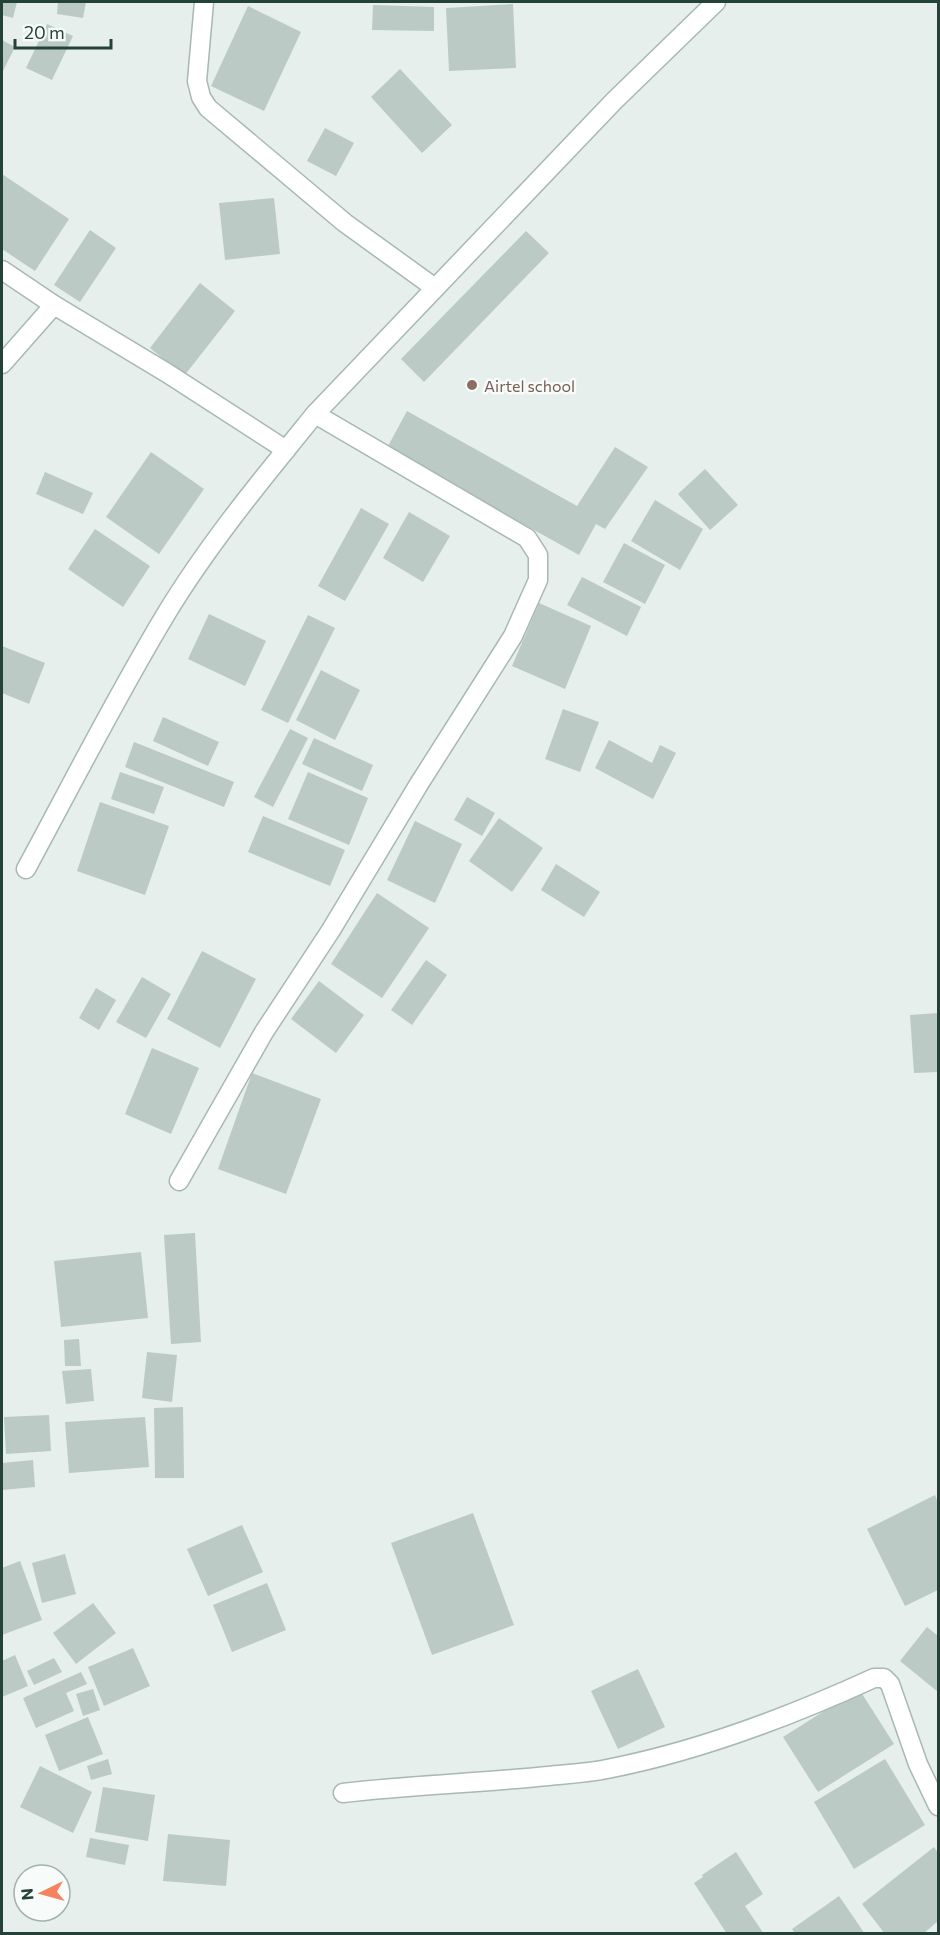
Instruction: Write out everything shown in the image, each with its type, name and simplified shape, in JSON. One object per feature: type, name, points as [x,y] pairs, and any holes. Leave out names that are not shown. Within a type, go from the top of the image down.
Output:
[{"type":"street","points":[[204,2],[196,81],[201,97],[208,108],[345,223],[435,288]]},
{"type":"street","points":[[26,869],[166,613],[211,546],[286,450],[315,414],[614,101],[716,2]]},
{"type":"street","points":[[2,270],[286,450]]},
{"type":"street","points":[[2,364],[54,305]]},
{"type":"street","points":[[179,1181],[264,1032],[331,930],[419,784],[513,636],[538,580],[538,555],[527,538],[315,414]]},
{"type":"street","points":[[343,1793],[403,1786],[481,1783],[606,1770],[705,1745],[819,1704],[874,1678],[884,1678],[890,1684],[918,1764],[939,1806]]},
{"type":"building","points":[[2,2],[17,2],[13,18],[2,15]]},
{"type":"building","points":[[58,2],[86,2],[83,18],[57,14]]},
{"type":"building","points":[[513,4],[516,68],[449,71],[446,8]]},
{"type":"building","points":[[373,5],[434,7],[434,31],[372,30]]},
{"type":"building","points":[[248,6],[301,32],[264,111],[211,86]]},
{"type":"building","points":[[47,24],[73,36],[52,80],[26,68]]},
{"type":"building","points":[[2,40],[15,47],[2,73]]},
{"type":"building","points":[[400,69],[452,125],[422,153],[371,97]]},
{"type":"building","points":[[325,128],[354,143],[336,176],[307,161]]},
{"type":"building","points":[[2,174],[69,219],[35,271],[2,249]]},
{"type":"building","points":[[274,198],[280,254],[225,260],[219,203]]},
{"type":"building","points":[[90,230],[116,248],[80,302],[54,285]]},
{"type":"building","points":[[526,231],[549,253],[424,382],[401,359]]},
{"type":"building","points":[[200,283],[235,311],[184,376],[150,348]]},
{"type":"building","points":[[407,411],[577,506],[615,447],[648,467],[605,529],[596,524],[579,555],[387,448]]},
{"type":"building","points":[[151,452],[204,489],[159,554],[106,517]]},
{"type":"building","points":[[705,469],[738,505],[710,530],[678,494]]},
{"type":"building","points":[[45,472],[93,493],[83,514],[36,494]]},
{"type":"building","points":[[655,500],[703,529],[680,570],[631,541]]},
{"type":"building","points":[[361,508],[389,524],[345,601],[318,586]]},
{"type":"building","points":[[409,512],[450,536],[423,582],[383,558]]},
{"type":"building","points":[[95,529],[150,566],[123,607],[68,569]]},
{"type":"building","points":[[624,543],[665,565],[645,604],[603,582]]},
{"type":"building","points":[[582,577],[641,607],[627,636],[567,605]]},
{"type":"building","points":[[539,603],[591,626],[565,689],[512,666]]},
{"type":"building","points":[[209,614],[266,641],[245,686],[188,659]]},
{"type":"building","points":[[308,615],[335,628],[288,723],[261,710]]},
{"type":"building","points":[[2,646],[45,663],[29,704],[2,693]]},
{"type":"building","points":[[321,670],[360,690],[335,740],[296,720]]},
{"type":"building","points":[[563,709],[599,722],[580,772],[545,759]]},
{"type":"building","points":[[163,717],[219,742],[208,766],[153,741]]},
{"type":"building","points":[[290,729],[308,738],[273,807],[254,797]]},
{"type":"building","points":[[314,738],[373,765],[362,791],[302,764]]},
{"type":"building","points":[[609,740],[652,763],[660,745],[676,753],[653,799],[595,768]]},
{"type":"building","points":[[134,742],[234,782],[224,807],[125,767]]},
{"type":"building","points":[[120,772],[164,787],[154,814],[111,799]]},
{"type":"building","points":[[308,772],[368,798],[349,845],[288,819]]},
{"type":"building","points":[[467,797],[495,813],[482,836],[454,820]]},
{"type":"building","points":[[100,802],[169,826],[145,895],[77,871]]},
{"type":"building","points":[[263,816],[345,850],[330,886],[248,852]]},
{"type":"building","points":[[499,818],[543,848],[512,892],[469,861]]},
{"type":"building","points":[[415,821],[462,844],[435,903],[387,880]]},
{"type":"building","points":[[556,864],[600,892],[584,917],[541,890]]},
{"type":"building","points":[[377,893],[429,928],[382,998],[331,964]]},
{"type":"building","points":[[202,951],[256,979],[220,1048],[167,1019]]},
{"type":"building","points":[[426,960],[447,975],[412,1025],[391,1010]]},
{"type":"building","points":[[142,977],[171,994],[146,1038],[116,1022]]},
{"type":"building","points":[[319,981],[364,1015],[336,1053],[291,1019]]},
{"type":"building","points":[[96,988],[116,1000],[99,1030],[79,1018]]},
{"type":"building","points":[[938,1013],[938,1072],[914,1073],[910,1015]]},
{"type":"building","points":[[152,1048],[199,1068],[171,1134],[125,1114]]},
{"type":"building","points":[[252,1073],[321,1099],[286,1194],[218,1169]]},
{"type":"building","points":[[195,1233],[201,1342],[171,1344],[164,1235]]},
{"type":"building","points":[[141,1252],[148,1318],[61,1327],[54,1261]]},
{"type":"building","points":[[79,1339],[81,1366],[65,1366],[64,1340]]},
{"type":"building","points":[[147,1352],[177,1355],[172,1402],[142,1398]]},
{"type":"building","points":[[91,1369],[94,1401],[66,1404],[62,1371]]},
{"type":"building","points":[[183,1407],[184,1478],[155,1478],[154,1408]]},
{"type":"building","points":[[49,1415],[51,1451],[6,1454],[4,1417]]},
{"type":"building","points":[[145,1417],[149,1467],[69,1473],[65,1422]]},
{"type":"building","points":[[33,1460],[35,1487],[2,1490],[2,1463]]},
{"type":"building","points":[[935,1495],[938,1503],[938,1590],[905,1606],[867,1529]]},
{"type":"building","points":[[473,1513],[514,1625],[432,1655],[391,1543]]},
{"type":"building","points":[[242,1525],[263,1572],[208,1596],[187,1549]]},
{"type":"building","points":[[65,1554],[76,1594],[42,1603],[32,1563]]},
{"type":"building","points":[[20,1561],[42,1620],[2,1635],[2,1568]]},
{"type":"building","points":[[267,1583],[286,1630],[232,1652],[213,1605]]},
{"type":"building","points":[[93,1603],[116,1633],[76,1664],[53,1633]]},
{"type":"building","points":[[927,1627],[938,1636],[938,1692],[900,1661]]},
{"type":"building","points":[[133,1648],[150,1686],[104,1706],[88,1667]]},
{"type":"building","points":[[15,1655],[28,1686],[2,1697],[2,1661]]},
{"type":"building","points":[[54,1658],[62,1672],[34,1685],[27,1671]]},
{"type":"building","points":[[638,1669],[665,1727],[618,1749],[591,1691]]},
{"type":"building","points":[[81,1672],[87,1684],[66,1693],[74,1711],[36,1728],[23,1698]]},
{"type":"building","points":[[93,1689],[100,1710],[83,1716],[76,1694]]},
{"type":"building","points":[[859,1689],[894,1744],[818,1792],[783,1737]]},
{"type":"building","points":[[88,1717],[103,1754],[59,1771],[45,1735]]},
{"type":"building","points":[[108,1759],[112,1774],[91,1780],[87,1766]]},
{"type":"building","points":[[885,1759],[925,1825],[854,1869],[814,1802]]},
{"type":"building","points":[[40,1766],[92,1792],[73,1833],[20,1807]]},
{"type":"building","points":[[103,1787],[155,1795],[148,1841],[95,1832]]},
{"type":"building","points":[[168,1834],[230,1840],[226,1886],[163,1881]]},
{"type":"building","points":[[90,1838],[129,1845],[125,1865],[86,1857]]},
{"type":"building","points":[[934,1847],[938,1853],[938,1921],[923,1934],[885,1934],[862,1904]]},
{"type":"building","points":[[736,1852],[763,1894],[745,1906],[764,1934],[727,1934],[694,1883]]},
{"type":"building","points":[[839,1896],[865,1934],[795,1934],[792,1929]]},
{"type":"place","name":"Airtel school","points":[[472,385]]}]
